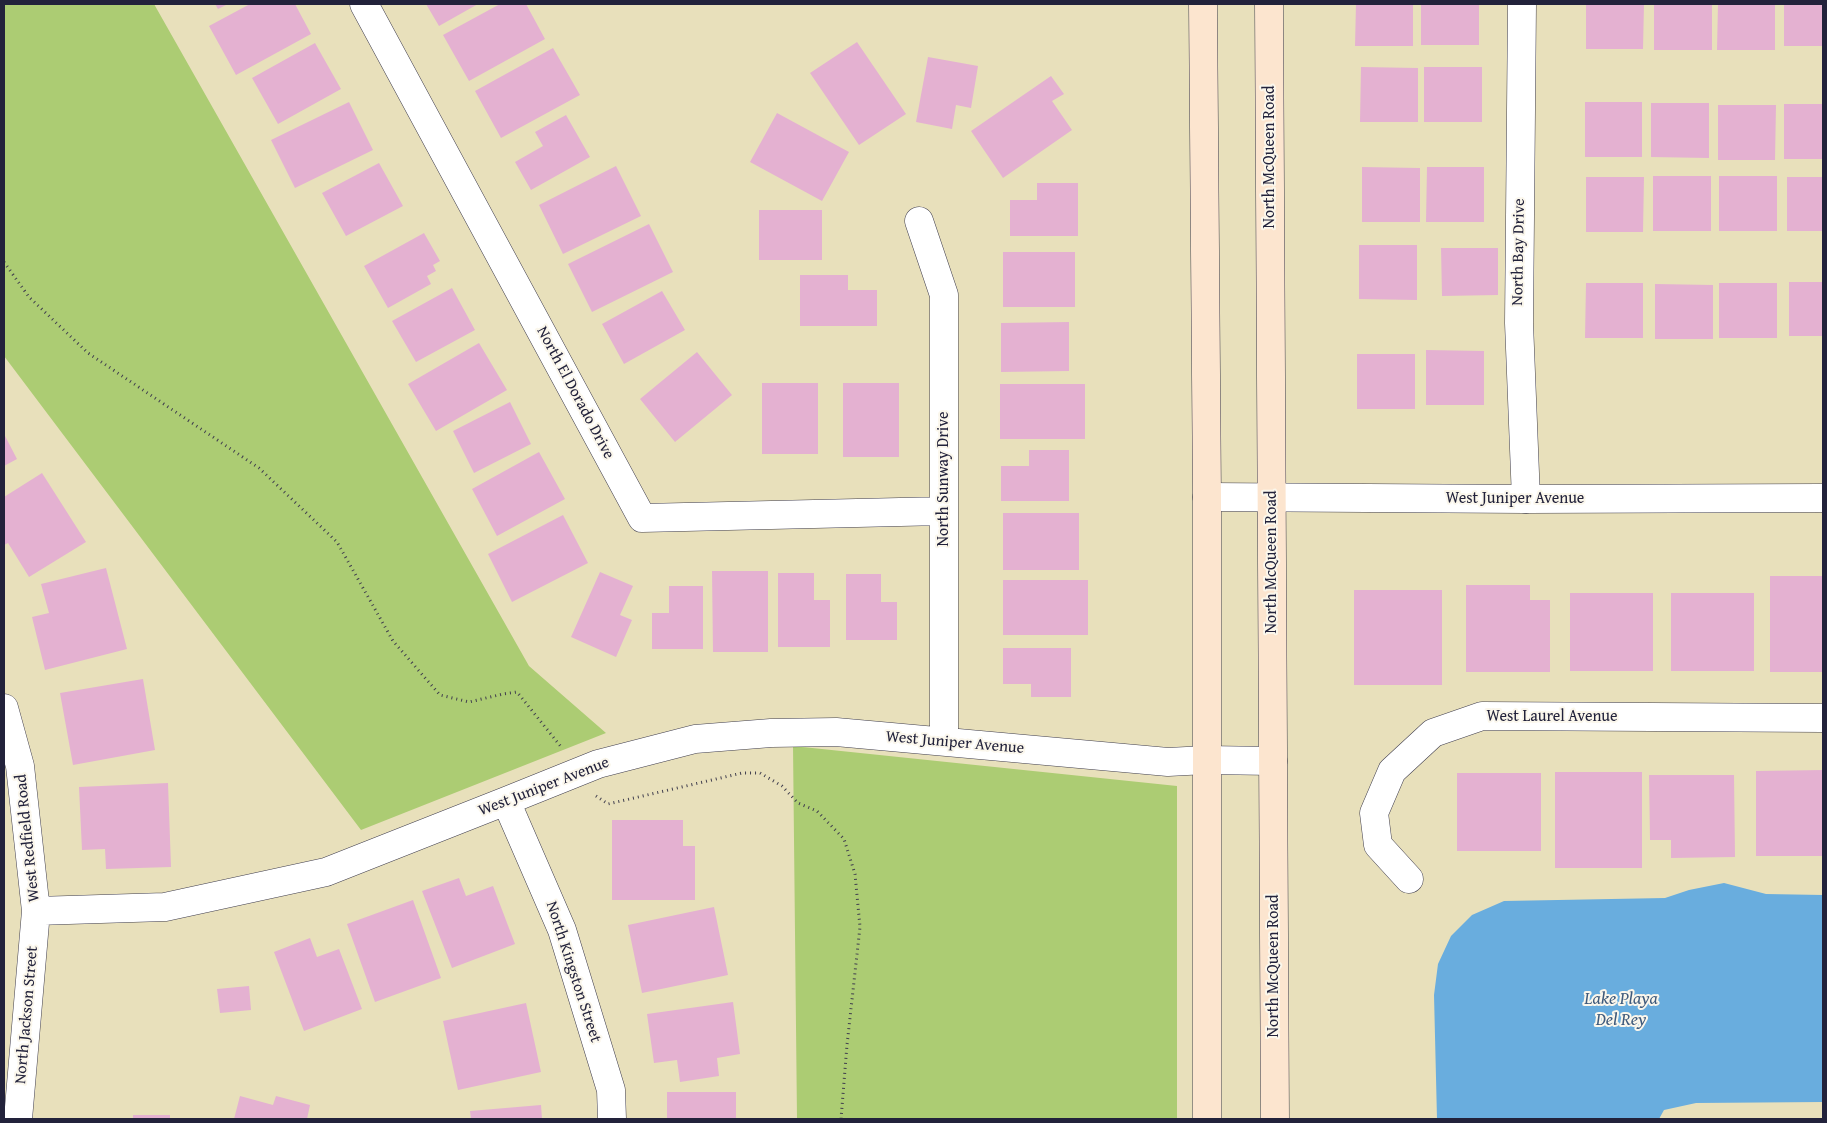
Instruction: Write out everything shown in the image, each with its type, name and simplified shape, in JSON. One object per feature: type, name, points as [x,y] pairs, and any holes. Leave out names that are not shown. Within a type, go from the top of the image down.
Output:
[{"type":"main road","points":[[1203,4],[1207,497],[1207,1119]]},
{"type":"main road","name":"North McQueen Road","points":[[1269,4],[1275,1119]]},
{"type":"street","name":"North El Dorado Drive","points":[[364,4],[642,518],[944,511]]},
{"type":"street","name":"North Bay Drive","points":[[1522,4],[1519,323],[1526,500]]},
{"type":"street","name":"North Sunway Drive","points":[[919,221],[944,295],[944,741]]},
{"type":"street","name":"West Juniper Avenue","points":[[1207,497],[1526,500],[1823,498]]},
{"type":"street","name":"West Redfield Road","points":[[4,708],[20,766],[36,911]]},
{"type":"street","name":"West Laurel Avenue","points":[[1409,879],[1378,845],[1374,813],[1392,771],[1434,733],[1482,716],[1823,718]]},
{"type":"street","name":"West Juniper Avenue","points":[[36,911],[165,907],[326,872],[580,770],[695,739],[771,733],[836,732],[1160,761],[1273,761]]},
{"type":"street","name":"North Kingston Street","points":[[506,801],[562,930],[611,1090],[612,1119]]},
{"type":"street","name":"North Jackson Street","points":[[18,1119],[36,911]]},
{"type":"path","points":[[4,262],[29,297],[88,353],[259,468],[337,542],[393,641],[440,695],[469,702],[517,692],[580,770],[594,794],[608,804],[742,773],[760,773],[782,786],[798,803],[817,811],[844,839],[855,874],[860,927],[846,1045],[840,1119]]},
{"type":"green space","points":[[4,4],[154,4],[529,666],[606,733],[361,830],[4,356]]},
{"type":"green space","points":[[793,746],[1177,786],[1177,1119],[797,1119]]},
{"type":"water","name":"Lake Playa Del Rey","points":[[1724,883],[1766,894],[1823,895],[1823,1102],[1696,1103],[1664,1110],[1659,1119],[1437,1119],[1434,995],[1438,964],[1451,936],[1472,915],[1504,901],[1665,898],[1689,890]]},
{"type":"building","points":[[215,4],[228,4],[218,9]]},
{"type":"building","points":[[250,4],[295,4],[311,34],[236,75],[209,26]]},
{"type":"building","points":[[426,4],[478,4],[439,26]]},
{"type":"building","points":[[500,4],[526,4],[545,39],[469,81],[443,35]]},
{"type":"building","points":[[1356,4],[1413,4],[1413,46],[1355,46]]},
{"type":"building","points":[[1421,4],[1479,4],[1479,45],[1421,45]]},
{"type":"building","points":[[1586,4],[1644,4],[1643,49],[1586,49]]},
{"type":"building","points":[[1654,4],[1712,4],[1712,50],[1654,50]]},
{"type":"building","points":[[1718,4],[1775,4],[1775,50],[1717,50]]},
{"type":"building","points":[[1784,4],[1823,4],[1823,46],[1784,46]]},
{"type":"building","points":[[857,42],[906,114],[859,145],[810,73]]},
{"type":"building","points":[[315,43],[341,89],[278,124],[252,78]]},
{"type":"building","points":[[553,48],[580,95],[501,138],[475,91]]},
{"type":"building","points":[[928,57],[978,66],[971,108],[956,105],[952,129],[916,122]]},
{"type":"building","points":[[1361,67],[1418,68],[1418,122],[1360,122]]},
{"type":"building","points":[[1424,67],[1482,67],[1482,122],[1424,122]]},
{"type":"building","points":[[1051,76],[1064,94],[1052,101],[1072,130],[1003,178],[971,131]]},
{"type":"building","points":[[349,102],[373,150],[295,188],[271,140]]},
{"type":"building","points":[[1585,102],[1642,102],[1642,157],[1585,157]]},
{"type":"building","points":[[1651,103],[1709,103],[1709,158],[1651,157]]},
{"type":"building","points":[[1784,104],[1823,104],[1823,159],[1784,159]]},
{"type":"building","points":[[1718,105],[1776,105],[1775,160],[1718,160]]},
{"type":"building","points":[[777,113],[849,152],[822,201],[750,162]]},
{"type":"building","points":[[566,115],[590,157],[531,190],[515,162],[543,146],[535,132]]},
{"type":"building","points":[[379,163],[403,206],[346,236],[322,193]]},
{"type":"building","points":[[616,166],[641,216],[563,254],[539,205]]},
{"type":"building","points":[[1362,167],[1420,168],[1420,222],[1362,222]]},
{"type":"building","points":[[1427,167],[1484,167],[1484,222],[1426,222]]},
{"type":"building","points":[[1653,176],[1711,176],[1711,231],[1653,231]]},
{"type":"building","points":[[1719,176],[1777,176],[1777,231],[1719,231]]},
{"type":"building","points":[[1586,177],[1644,177],[1643,232],[1586,232]]},
{"type":"building","points":[[1787,177],[1823,177],[1823,231],[1787,231]]},
{"type":"building","points":[[1037,183],[1078,183],[1078,236],[1010,236],[1010,200],[1037,200]]},
{"type":"building","points":[[759,210],[822,210],[822,260],[759,260]]},
{"type":"building","points":[[649,224],[673,272],[592,312],[568,264]]},
{"type":"building","points":[[424,233],[440,261],[433,265],[436,271],[427,276],[431,284],[388,308],[364,266]]},
{"type":"building","points":[[1359,245],[1417,245],[1417,300],[1359,299]]},
{"type":"building","points":[[1441,248],[1498,248],[1498,295],[1442,296]]},
{"type":"building","points":[[1003,252],[1075,252],[1075,307],[1003,307]]},
{"type":"building","points":[[800,275],[848,275],[848,290],[877,290],[877,326],[800,326]]},
{"type":"building","points":[[1789,282],[1823,282],[1823,336],[1789,336]]},
{"type":"building","points":[[1586,283],[1643,283],[1643,338],[1585,338]]},
{"type":"building","points":[[1719,283],[1777,283],[1777,338],[1719,338]]},
{"type":"building","points":[[1655,284],[1713,285],[1713,339],[1655,339]]},
{"type":"building","points":[[452,288],[475,330],[416,362],[392,321]]},
{"type":"building","points":[[662,291],[685,330],[624,364],[602,324]]},
{"type":"building","points":[[1069,322],[1069,371],[1001,372],[1001,323]]},
{"type":"building","points":[[479,343],[507,390],[436,431],[408,384]]},
{"type":"building","points":[[1426,350],[1484,351],[1484,405],[1426,405]]},
{"type":"building","points":[[697,352],[732,395],[675,442],[640,399]]},
{"type":"building","points":[[1357,354],[1415,354],[1415,409],[1357,409]]},
{"type":"building","points":[[762,383],[818,383],[818,454],[762,454]]},
{"type":"building","points":[[843,383],[899,383],[899,457],[843,457]]},
{"type":"building","points":[[1000,384],[1085,384],[1085,439],[1000,439]]},
{"type":"building","points":[[510,402],[531,444],[474,473],[453,431]]},
{"type":"building","points":[[4,434],[17,459],[4,466]]},
{"type":"building","points":[[1029,450],[1069,450],[1069,501],[1001,501],[1001,466],[1029,466]]},
{"type":"building","points":[[539,452],[565,499],[497,536],[472,489]]},
{"type":"building","points":[[42,473],[86,542],[29,577],[8,543],[4,545],[4,497]]},
{"type":"building","points":[[1003,513],[1079,513],[1079,570],[1003,570]]},
{"type":"building","points":[[563,515],[588,563],[512,602],[488,554]]},
{"type":"building","points":[[106,568],[127,649],[45,670],[32,617],[49,613],[41,584]]},
{"type":"building","points":[[712,571],[768,571],[768,652],[713,652]]},
{"type":"building","points":[[600,572],[633,586],[620,615],[632,620],[616,657],[571,637]]},
{"type":"building","points":[[778,573],[814,573],[814,600],[830,600],[830,647],[778,647]]},
{"type":"building","points":[[846,574],[881,574],[881,602],[897,602],[897,640],[846,640]]},
{"type":"building","points":[[1770,576],[1823,576],[1823,672],[1770,672]]},
{"type":"building","points":[[1003,580],[1088,580],[1088,635],[1003,635]]},
{"type":"building","points":[[1466,585],[1530,585],[1530,600],[1550,600],[1550,672],[1466,672]]},
{"type":"building","points":[[669,586],[703,586],[703,649],[652,649],[652,613],[669,613]]},
{"type":"building","points":[[1354,590],[1442,590],[1442,685],[1354,685]]},
{"type":"building","points":[[1570,593],[1653,593],[1653,671],[1570,671]]},
{"type":"building","points":[[1671,593],[1754,593],[1754,671],[1671,671]]},
{"type":"building","points":[[1003,648],[1071,648],[1071,697],[1031,697],[1031,684],[1003,684]]},
{"type":"building","points":[[143,679],[155,750],[73,765],[60,693]]},
{"type":"building","points":[[1823,770],[1823,856],[1756,856],[1756,771]]},
{"type":"building","points":[[1555,772],[1642,772],[1642,868],[1555,868]]},
{"type":"building","points":[[1457,773],[1541,773],[1541,851],[1457,851]]},
{"type":"building","points":[[1649,775],[1734,775],[1735,857],[1671,858],[1671,840],[1650,840]]},
{"type":"building","points":[[168,783],[171,867],[106,869],[105,849],[82,850],[79,787]]},
{"type":"building","points":[[612,820],[683,820],[683,846],[695,846],[695,900],[612,900]]},
{"type":"building","points":[[459,878],[466,896],[493,886],[515,944],[452,968],[422,891]]},
{"type":"building","points":[[413,900],[441,978],[375,1002],[347,924]]},
{"type":"building","points":[[714,907],[728,975],[642,993],[628,925]]},
{"type":"building","points":[[310,938],[317,957],[339,949],[362,1009],[304,1031],[274,952]]},
{"type":"building","points":[[249,986],[251,1010],[220,1013],[217,989]]},
{"type":"building","points":[[733,1002],[740,1054],[717,1058],[719,1076],[680,1082],[677,1060],[654,1063],[647,1014]]},
{"type":"building","points":[[526,1003],[541,1072],[458,1090],[443,1021]]},
{"type":"building","points":[[667,1092],[736,1092],[736,1119],[667,1119]]},
{"type":"building","points":[[240,1096],[273,1105],[276,1096],[310,1105],[307,1119],[234,1119]]},
{"type":"building","points":[[541,1105],[542,1119],[471,1119],[470,1111]]},
{"type":"building","points":[[133,1115],[170,1115],[170,1119],[133,1119]]}]
